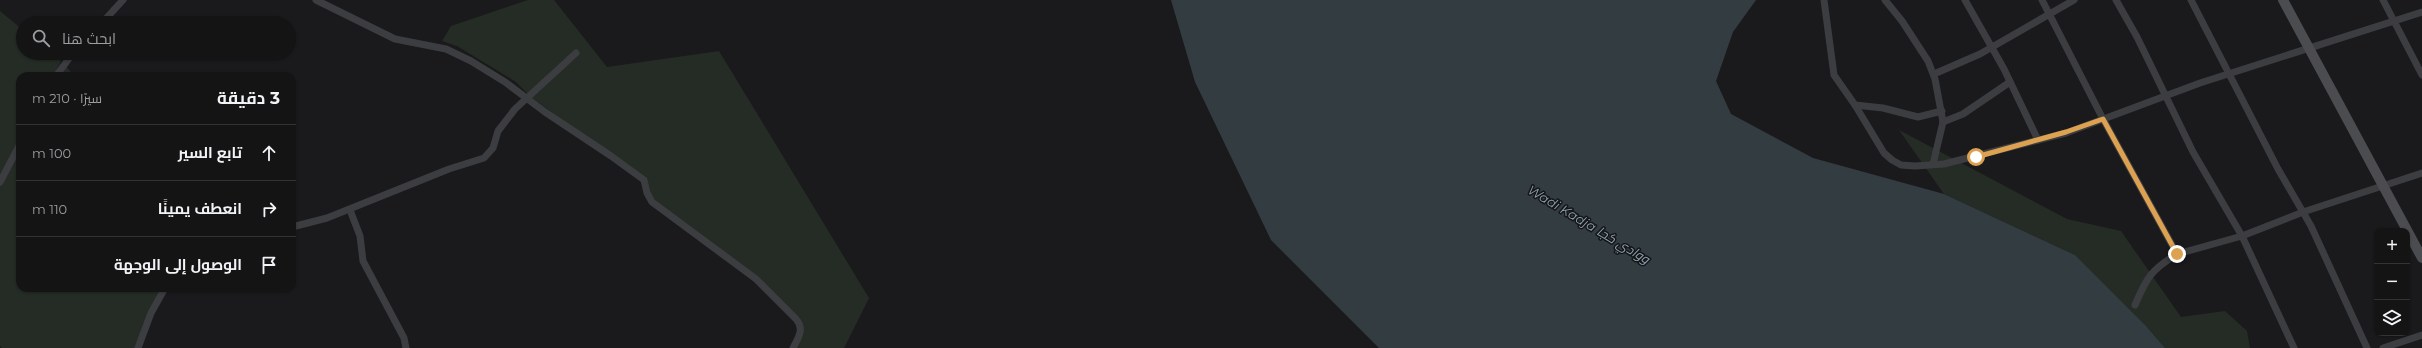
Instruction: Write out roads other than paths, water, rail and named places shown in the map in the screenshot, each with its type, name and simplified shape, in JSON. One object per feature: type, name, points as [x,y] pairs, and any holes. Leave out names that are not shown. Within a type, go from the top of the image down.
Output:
[{"type":"main road","points":[[2283,0],[2422,258]]},
{"type":"street","points":[[108,16],[123,0]]},
{"type":"street","points":[[316,0],[395,39],[446,49],[498,78],[644,180],[647,193],[652,202],[756,279],[800,324],[801,332],[793,348]]},
{"type":"street","points":[[1824,0],[1834,74],[1855,105],[1884,154],[1901,165],[1914,166],[1976,157],[2038,140],[2103,119],[2165,95],[2230,73],[2309,50],[2422,12]]},
{"type":"street","points":[[1885,0],[1902,21],[1934,74],[1943,122],[1933,164]]},
{"type":"street","points":[[1966,0],[1992,46],[2038,140]]},
{"type":"street","points":[[2042,0],[2103,119],[2177,254]]},
{"type":"street","points":[[1934,74],[1966,61],[2074,0]]},
{"type":"street","points":[[2116,0],[2194,152],[2242,236],[2294,348]]},
{"type":"street","points":[[2191,0],[2230,73],[2278,169],[2303,212],[2367,348]]},
{"type":"street","points":[[2383,0],[2396,21],[2422,75]]},
{"type":"street","points":[[296,226],[350,210],[449,169],[484,158],[492,148],[498,131],[505,121],[526,98],[576,53]]},
{"type":"street","points":[[59,72],[68,60]]},
{"type":"street","points":[[1943,122],[1963,114],[2010,82]]},
{"type":"street","points":[[1855,105],[1883,108],[1918,117],[1942,111]]},
{"type":"street","points":[[0,182],[16,152]]},
{"type":"street","points":[[2135,305],[2147,278],[2159,265],[2177,254],[2242,236],[2303,212],[2422,173]]},
{"type":"street","points":[[350,210],[360,236],[363,261],[404,338],[406,348]]},
{"type":"street","points":[[138,348],[151,313],[163,292]]},
{"type":"street","points":[[2386,348],[2422,335]]},
{"type":"water","name":"Wadi Kadja ووادي كجا","points":[[1171,0],[1756,0],[1733,32],[1716,81],[1731,114],[1813,158],[1944,194],[2075,255],[2146,326],[2165,348],[1379,348],[1271,240],[1195,82]]}]
